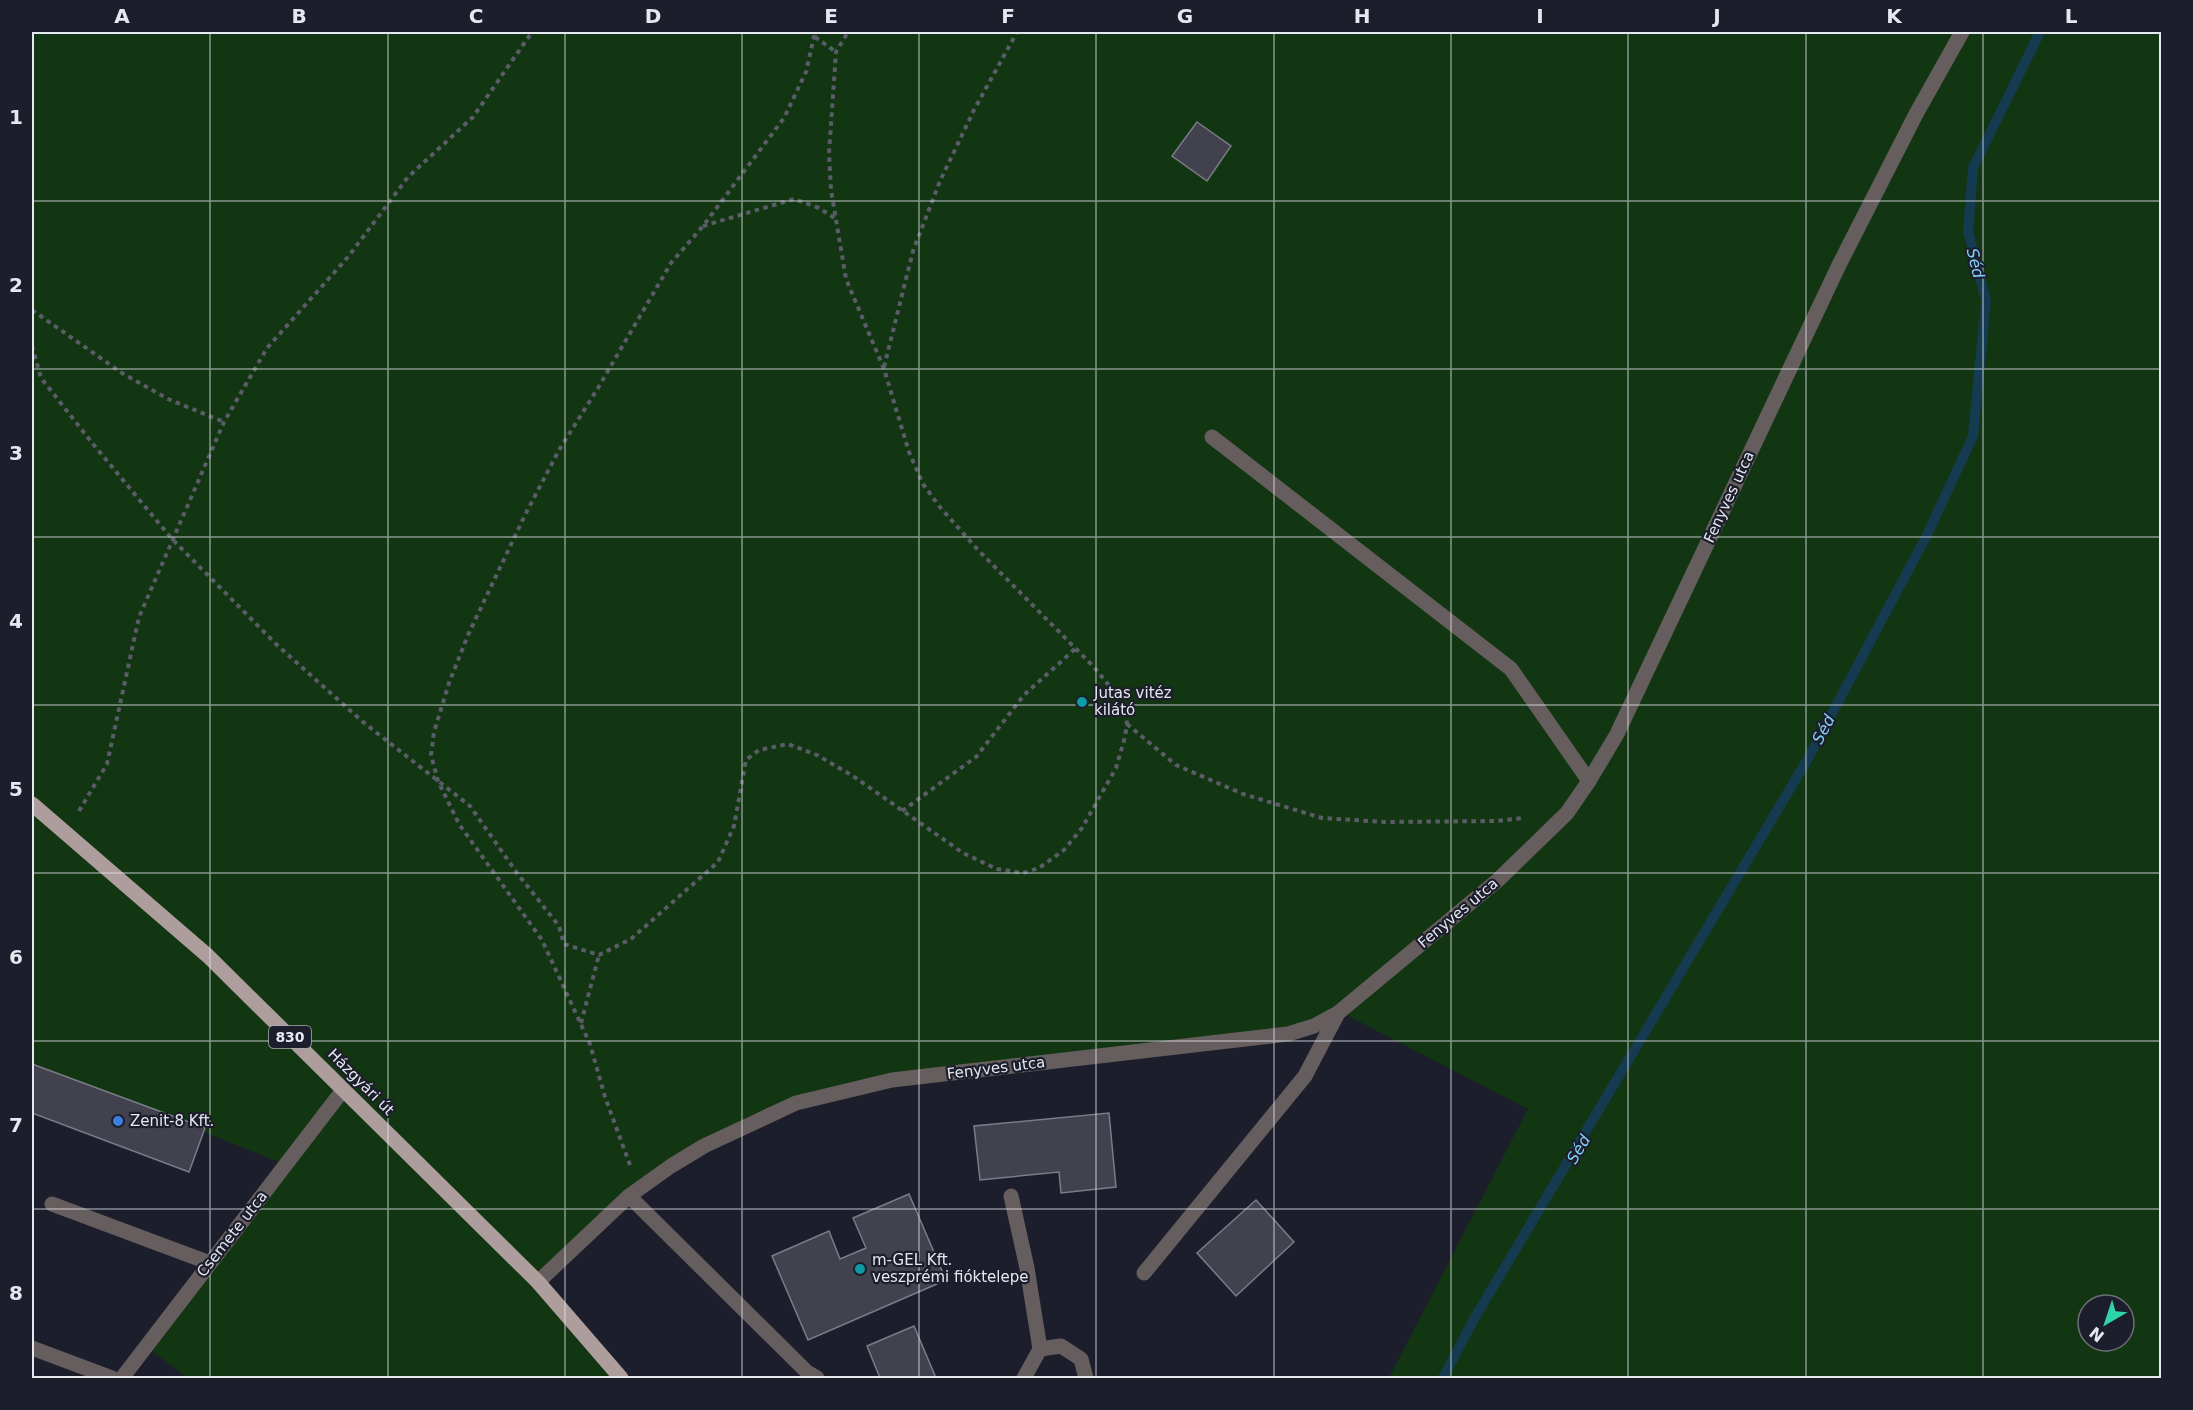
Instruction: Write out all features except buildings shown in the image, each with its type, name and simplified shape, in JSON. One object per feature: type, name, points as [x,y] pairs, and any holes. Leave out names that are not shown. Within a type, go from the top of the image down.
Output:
[{"type":"main road","name":"Házgyári út","points":[[32,804],[208,956],[538,1282],[621,1378]]},
{"type":"street","name":"Fenyves utca","points":[[538,1282],[634,1192],[704,1146],[796,1102],[892,1080],[1288,1034],[1314,1026],[1338,1013],[1498,880],[1567,813],[1617,734],[1839,265],[1916,114],[1962,32]]},
{"type":"street","points":[[1212,437],[1512,669],[1589,781]]},
{"type":"street","points":[[1144,1273],[1305,1076],[1338,1013]]},
{"type":"street","name":"Csemete utca","points":[[122,1378],[343,1090]]},
{"type":"street","points":[[634,1192],[807,1372],[817,1378]]},
{"type":"street","points":[[1011,1196],[1027,1268],[1040,1349],[1024,1378]]},
{"type":"street","points":[[52,1204],[210,1263]]},
{"type":"street","points":[[1040,1349],[1062,1346],[1081,1359],[1086,1378]]},
{"type":"street","points":[[32,1348],[112,1378]]},
{"type":"path","points":[[66,834],[107,764],[139,617],[224,422],[267,348],[348,257],[408,177],[474,117],[532,32]]},
{"type":"path","points":[[32,346],[41,378],[172,539],[277,645],[363,722],[470,806],[517,873],[559,926],[564,944],[599,955],[631,939],[718,862],[734,826],[746,760],[759,750],[788,744],[817,756],[852,776],[963,853],[997,869],[1023,873],[1039,868],[1064,850],[1083,828],[1116,768],[1125,737],[1127,723],[1125,709],[1115,693],[1076,648],[978,550],[939,506],[923,484],[909,452],[884,369],[846,279],[831,190],[829,153],[836,52],[848,32]]},
{"type":"path","points":[[884,369],[913,251],[940,181],[974,110],[1017,32]]},
{"type":"path","points":[[634,1192],[590,1044],[542,940],[459,824],[438,781],[431,755],[434,732],[448,683],[525,515],[559,450],[671,263],[703,226],[784,118],[806,72],[815,34],[836,52]]},
{"type":"path","points":[[703,226],[794,199],[819,208],[836,219]]},
{"type":"path","points":[[32,310],[122,373],[168,399],[224,422]]},
{"type":"path","points":[[902,811],[976,757],[1024,695],[1076,648]]},
{"type":"path","points":[[1127,723],[1176,765],[1243,794],[1322,818],[1385,822],[1495,821],[1567,813]]},
{"type":"path","points":[[581,1024],[599,955]]},
{"type":"green space","points":[[32,32],[2161,32],[2161,1378],[1389,1378],[1528,1109],[1337,1010],[1287,1030],[891,1075],[701,1140],[531,1281],[617,1378],[188,1378],[151,1350],[289,1166],[32,1063]]},
{"type":"waterway","name":"Séd","points":[[1443,1378],[1474,1319],[1806,762],[1927,535],[1973,436],[1986,301],[1968,231],[1973,168],[2040,32]]},
{"type":"place","name":"Jutas vitéz kilátó","points":[[1082,702]]},
{"type":"place","name":"Zenit-8 Kft.","points":[[118,1121]]},
{"type":"place","name":"m-GEL Kft. veszprémi fióktelepe","points":[[860,1269]]}]
